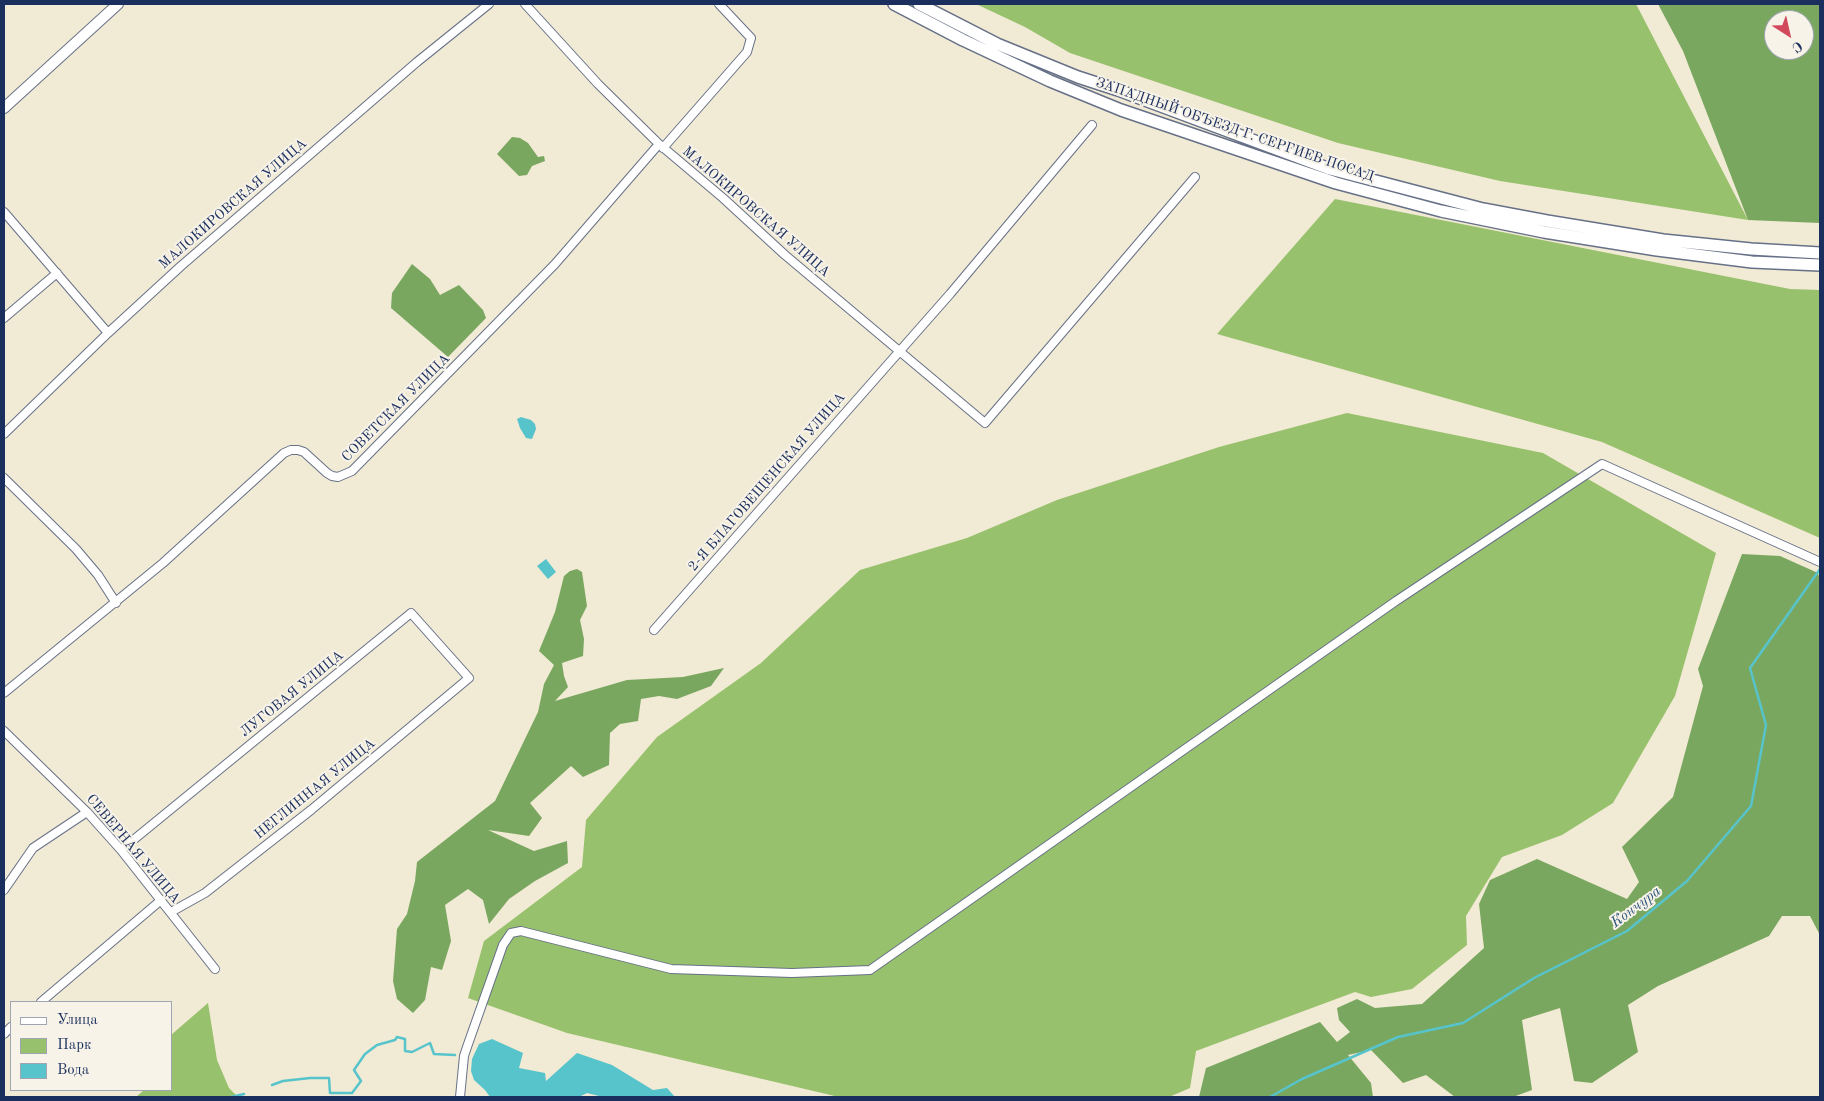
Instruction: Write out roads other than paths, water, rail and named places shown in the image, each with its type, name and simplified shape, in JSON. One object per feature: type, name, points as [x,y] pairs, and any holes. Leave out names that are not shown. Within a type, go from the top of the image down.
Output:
[{"type":"main road","name":"ЗАПАДНЫЙ ОБЪЕЗД Г. СЕРГИЕВ ПОСАД","points":[[894,4],[963,40],[1050,81],[1121,110],[1336,183],[1450,213],[1544,232],[1657,250],[1752,262],[1820,265]]},
{"type":"main road","name":"ЗАПАДНЫЙ ОБЪЕЗД Г. СЕРГИЕВ ПОСАД","points":[[919,4],[997,44],[1078,77],[1118,90],[1330,169],[1484,209],[1663,240],[1751,249],[1820,253]]},
{"type":"street","points":[[4,108],[118,4]]},
{"type":"street","name":"МАЛОКИРОВСКАЯ УЛИЦА","points":[[4,434],[108,333],[225,228],[417,62],[489,4]]},
{"type":"street","name":"МАЛОКИРОВСКАЯ УЛИЦА","points":[[525,4],[598,84],[661,146],[723,198],[785,255],[985,423],[1195,177]]},
{"type":"street","points":[[661,146],[747,52],[751,38],[720,4]]},
{"type":"street","name":"2-Я БЛАГОВЕЩЕНСКАЯ УЛИЦА","points":[[654,630],[950,294],[1092,125]]},
{"type":"street","name":"СОВЕТСКАЯ УЛИЦА","points":[[4,693],[163,563],[284,453],[291,450],[304,452],[327,474],[332,476],[338,477],[352,471],[381,444],[555,264],[661,146]]},
{"type":"street","points":[[4,212],[108,333]]},
{"type":"street","points":[[4,318],[57,273]]},
{"type":"street","points":[[460,1097],[467,1047],[503,945],[511,933],[521,931],[672,969],[792,973],[870,970],[1396,601],[1602,464],[1820,562]]},
{"type":"street","points":[[4,478],[76,549],[98,575],[116,603]]},
{"type":"street","name":"ЛУГОВАЯ УЛИЦА","points":[[121,850],[411,613],[469,678]]},
{"type":"street","name":"НЕГЛИННАЯ УЛИЦА","points":[[171,912],[205,892],[311,810],[469,678]]},
{"type":"street","name":"СЕВЕРНАЯ УЛИЦА","points":[[4,731],[87,812],[121,850],[215,969]]},
{"type":"street","points":[[4,890],[33,848],[87,812]]},
{"type":"street","points":[[41,1001],[160,901]]},
{"type":"water","points":[[521,417],[531,420],[535,424],[536,429],[532,439],[526,438],[520,428],[517,419]]},
{"type":"water","points":[[546,559],[556,572],[548,579],[537,566]]},
{"type":"water","points":[[492,1039],[523,1053],[519,1068],[545,1073],[546,1081],[577,1053],[612,1065],[653,1090],[667,1088],[675,1097],[603,1097],[587,1093],[579,1097],[490,1097],[474,1080],[471,1071],[472,1059],[479,1044]]},
{"type":"waterway","name":"Кончура","points":[[1270,1097],[1302,1079],[1398,1037],[1463,1023],[1534,978],[1627,931],[1687,881],[1751,806],[1766,725],[1750,668],[1820,569]]},
{"type":"waterway","name":"Кончура","points":[[272,1085],[283,1081],[329,1078],[330,1093],[352,1093],[361,1081],[354,1070],[365,1054],[377,1045],[395,1040],[397,1037],[405,1039],[405,1051],[412,1052],[430,1043],[434,1054],[455,1055]]},
{"type":"waterway","name":"Кончура","points":[[231,1097],[244,1094]]}]
